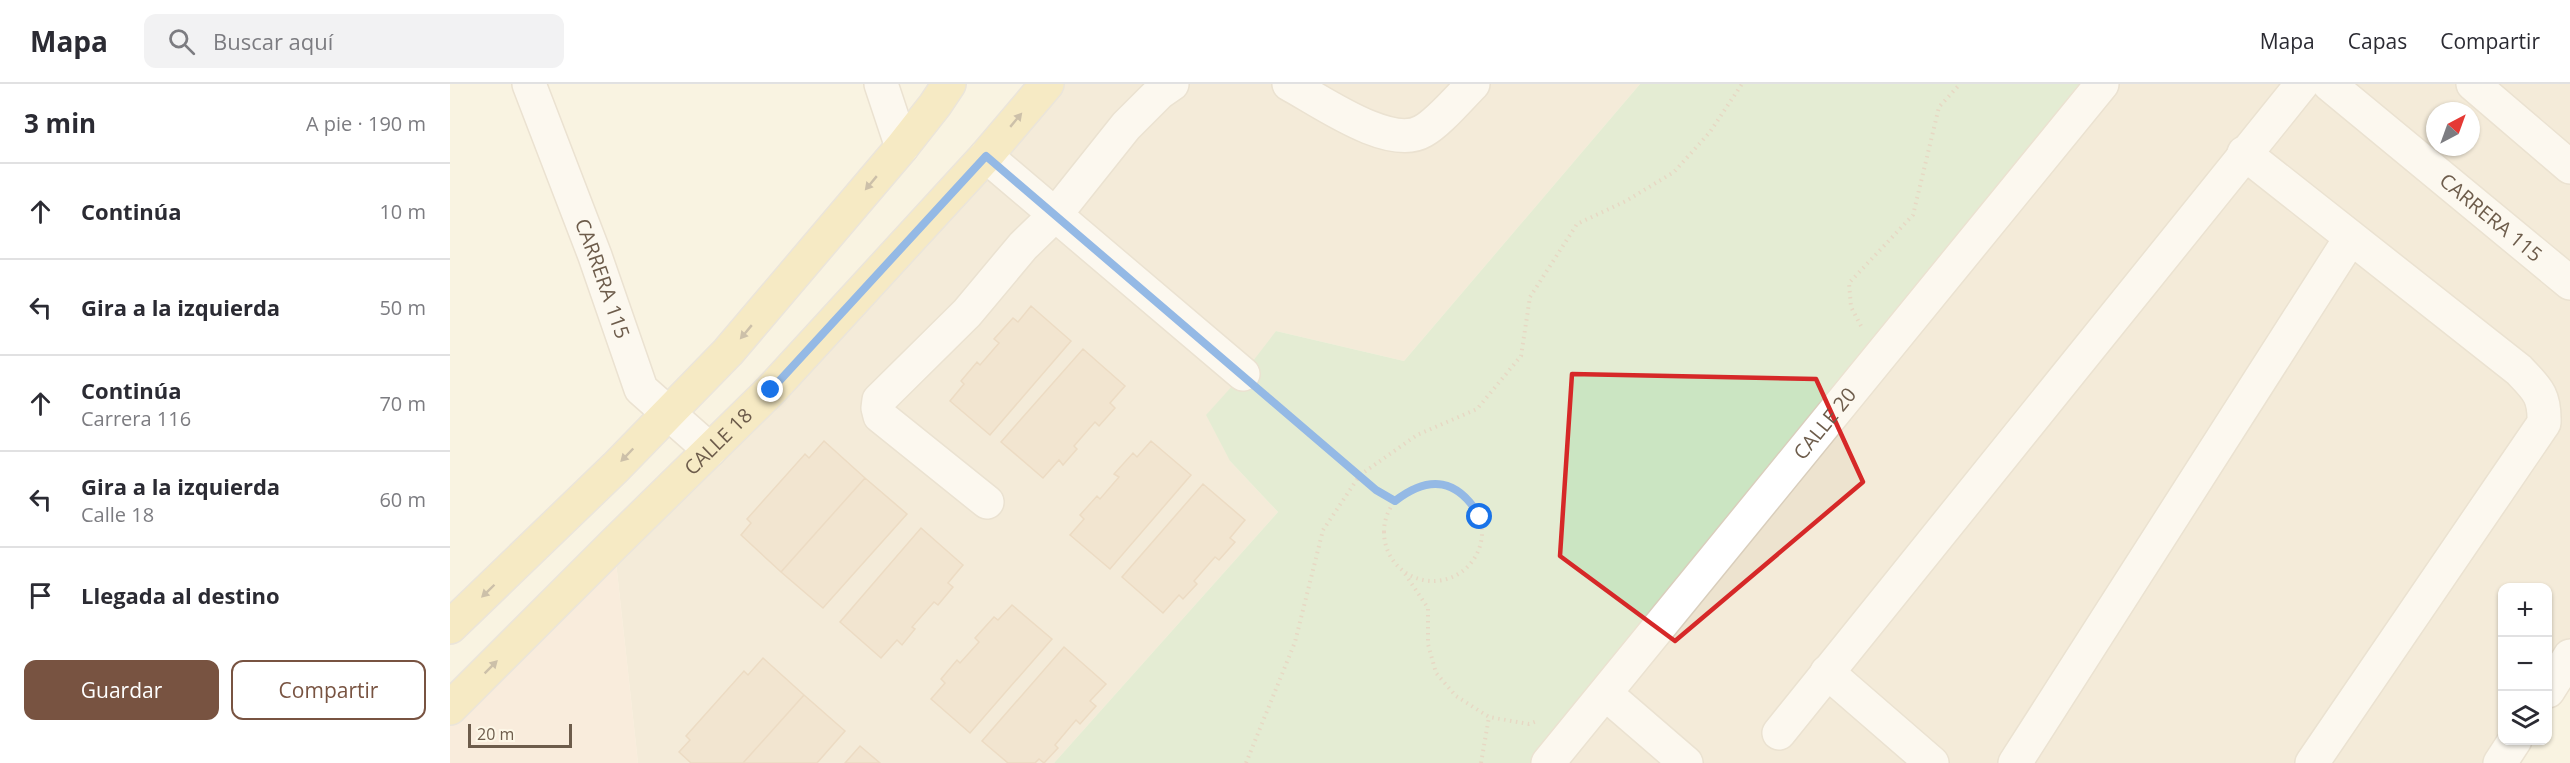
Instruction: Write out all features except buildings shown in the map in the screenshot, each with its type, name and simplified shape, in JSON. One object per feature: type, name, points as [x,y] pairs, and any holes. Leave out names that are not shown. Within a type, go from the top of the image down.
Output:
[{"type":"main road","points":[[450,627],[669,413],[728,352],[902,147],[949,84]]},
{"type":"main road","name":"CALLE 18","points":[[450,708],[771,390],[986,156],[1047,84]]},
{"type":"street","name":"CARRERA 115","points":[[529,84],[595,256],[641,389],[710,450]]},
{"type":"street","points":[[881,84],[902,147]]},
{"type":"street","points":[[987,502],[880,416],[879,400],[967,313],[1023,246],[1055,215],[1126,126],[1159,93],[1172,84]]},
{"type":"street","points":[[1289,84],[1366,126],[1386,134],[1408,136],[1423,131],[1473,84]]},
{"type":"street","name":"CALLE 20","points":[[1548,763],[2102,84]]},
{"type":"street","points":[[1779,733],[2244,153],[2302,84]]},
{"type":"street","name":"CARRERA 115","points":[[2329,84],[2426,152]]},
{"type":"street","points":[[2477,93],[2570,167]]},
{"type":"street","points":[[2244,153],[2350,239],[2519,370],[2541,394],[2545,407],[2544,423],[2312,763]]},
{"type":"street","points":[[986,156],[1243,374]]},
{"type":"street","name":"CARRERA 115","points":[[2431,156],[2570,283]]},
{"type":"street","points":[[2015,763],[2350,239]]},
{"type":"street","points":[[2552,683],[2570,656]]},
{"type":"street","points":[[1827,672],[1932,763]]},
{"type":"street","points":[[1606,694],[1686,763]]},
{"type":"street","points":[[2500,763],[2512,745]]},
{"type":"path","points":[[1246,763],[1295,642],[1323,530],[1360,475],[1417,435],[1477,409],[1521,356],[1530,297],[1577,224],[1626,201],[1674,172],[1710,132],[1742,84]]},
{"type":"path","points":[[1879,356],[1851,308],[1849,283],[1912,215],[1939,107],[1960,84]]},
{"type":"path","points":[[1243,374],[1376,490],[1395,501]]},
{"type":"path","points":[[1404,572],[1423,581],[1444,581],[1463,572],[1476,557],[1483,537],[1480,517],[1469,498],[1452,487],[1432,483],[1412,488],[1395,501],[1386,518],[1384,538],[1390,558],[1404,572],[1428,608],[1428,645],[1436,673],[1456,696],[1489,717],[1481,763]]},
{"type":"highlighted area","points":[[1572,374],[1816,379],[1863,482],[1675,641],[1560,556]]},
{"type":"shaded area","points":[[1047,84],[1640,84],[1404,361],[1276,331],[1230,461],[1278,512],[1054,763],[638,763],[614,544]]},
{"type":"shaded area","points":[[2102,84],[2570,84],[2570,656],[2552,685],[2552,583],[2498,583],[2500,763],[1548,763]]},
{"type":"shaded area","points":[[614,544],[638,763],[450,763],[450,708]]},
{"type":"green space","points":[[1640,84],[2102,84],[1548,763],[1054,763],[1278,512],[1230,461],[1206,415],[1243,374],[1276,331],[1404,361]]},
{"type":"route","points":[[771,390],[986,156],[1376,490],[1395,501],[1412,488],[1432,483],[1452,487],[1469,498],[1480,517]]}]
